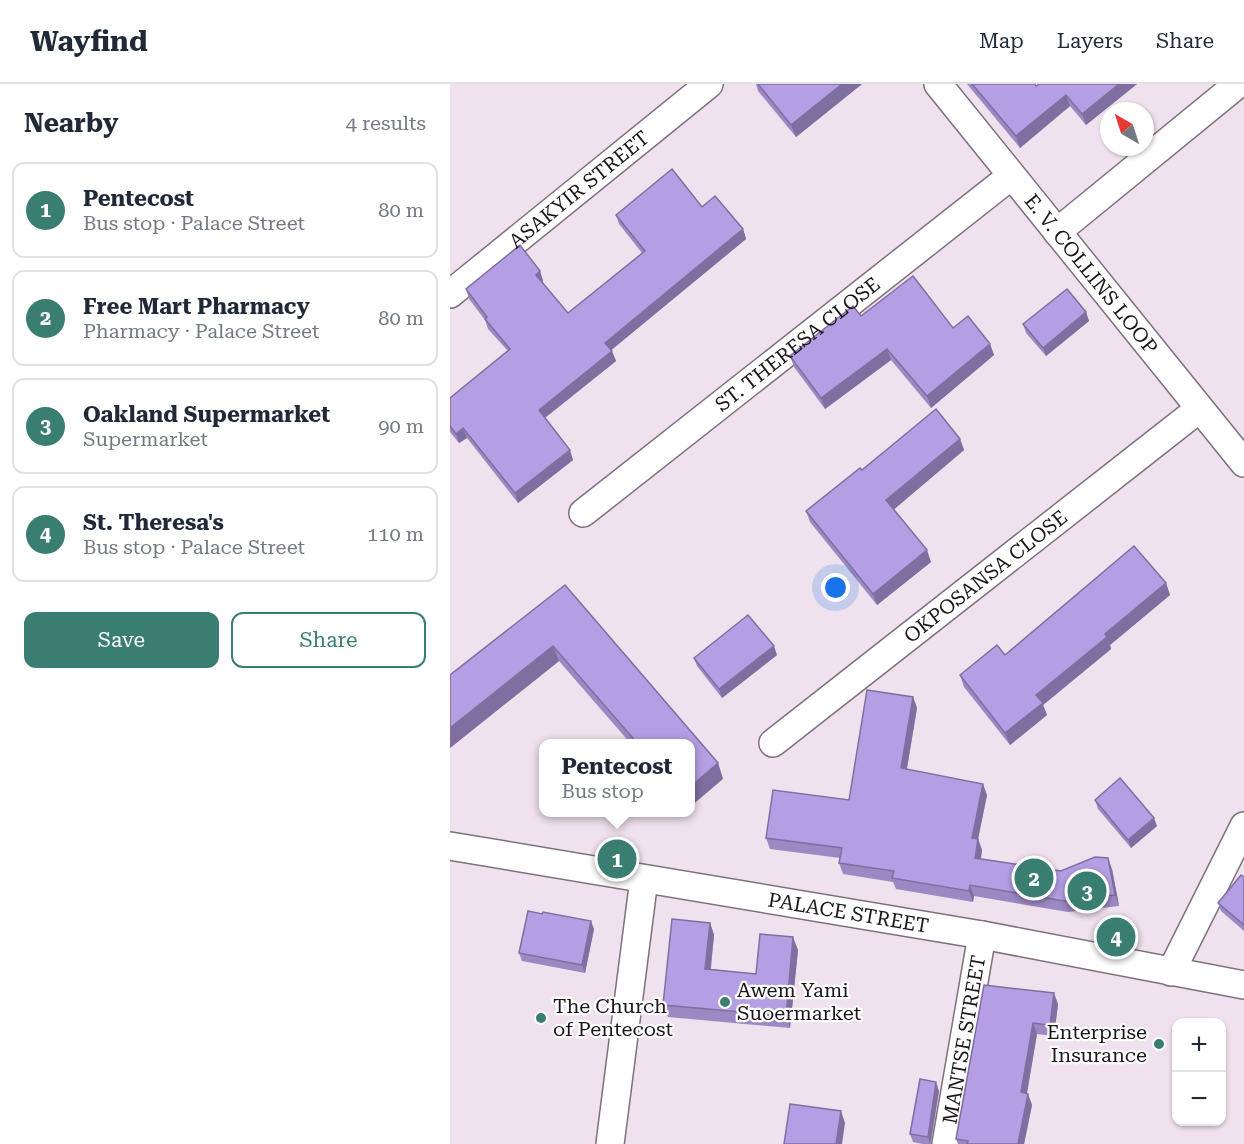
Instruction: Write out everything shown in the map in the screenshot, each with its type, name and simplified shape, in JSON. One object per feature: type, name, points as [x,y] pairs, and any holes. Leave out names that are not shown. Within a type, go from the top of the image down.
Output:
[{"type":"street","name":"ASAKYIR STREET","points":[[450,294],[709,84]]},
{"type":"street","name":"E. V. COLLINS LOOP","points":[[938,84],[1199,409],[1241,453]]},
{"type":"street","points":[[1057,232],[1239,84],[1244,88]]},
{"type":"street","name":"ST. THERESA CLOSE","points":[[583,513],[1011,176]]},
{"type":"street","name":"OKPOSANSA CLOSE","points":[[773,743],[1199,409]]},
{"type":"street","points":[[1171,972],[1244,826]]},
{"type":"street","name":"PALACE STREET","points":[[450,846],[982,935],[1244,986]]},
{"type":"street","points":[[610,1144],[644,879]]},
{"type":"street","name":"MANTSE STREET","points":[[946,1144],[982,935]]},
{"type":"building","points":[[758,84],[842,84],[791,125]]},
{"type":"building","points":[[972,84],[1035,84],[1036,86],[1039,84],[1119,84],[1082,114],[1066,95],[1016,136]]},
{"type":"building","points":[[672,169],[702,207],[715,196],[743,229],[605,343],[612,351],[539,410],[570,450],[515,493],[463,428],[456,434],[450,426],[450,398],[510,349],[485,319],[487,317],[466,289],[520,245],[540,271],[536,275],[568,313],[645,251],[616,215]]},
{"type":"building","points":[[913,276],[953,328],[968,316],[990,344],[927,396],[887,349],[821,398],[790,356],[853,306],[861,316]]},
{"type":"building","points":[[1067,289],[1086,312],[1043,348],[1023,324]]},
{"type":"building","points":[[936,409],[960,439],[886,500],[927,550],[873,594],[806,511],[860,468],[862,470]]},
{"type":"building","points":[[1134,546],[1166,583],[1105,634],[1107,637],[1036,695],[1043,703],[1005,733],[960,675],[997,645],[1005,655]]},
{"type":"building","points":[[565,585],[718,763],[695,783],[695,739],[634,739],[553,646],[450,728],[450,675]]},
{"type":"building","points":[[748,615],[774,646],[719,689],[694,658]]},
{"type":"building","points":[[867,690],[913,697],[901,768],[983,784],[972,838],[978,839],[975,858],[1061,871],[1095,857],[1108,858],[1115,895],[1064,901],[970,885],[969,891],[892,878],[894,871],[839,863],[842,848],[766,838],[773,790],[849,800]]},
{"type":"building","points":[[1120,778],[1154,818],[1128,840],[1095,800]]},
{"type":"building","points":[[1241,875],[1244,877],[1244,925],[1218,903]]},
{"type":"building","points":[[528,911],[591,921],[582,965],[519,953]]},
{"type":"building","points":[[672,919],[710,923],[705,969],[756,974],[760,934],[793,937],[786,1016],[663,1005]]},
{"type":"building","points":[[984,985],[1054,993],[1050,1025],[1033,1023],[1021,1092],[1028,1094],[1018,1144],[967,1144],[968,1141],[956,1139]]},
{"type":"building","points":[[920,1079],[936,1082],[928,1137],[910,1134]]},
{"type":"building","points":[[790,1104],[841,1111],[836,1144],[784,1144]]},
{"type":"place","name":"Pentecost","points":[[617,859]]},
{"type":"place","name":"Free Mart Pharmacy","points":[[1034,878]]},
{"type":"place","name":"Oakland Supermarket","points":[[1087,891]]},
{"type":"place","name":"St. Theresa's","points":[[1116,937]]},
{"type":"place","name":"Awem Yami Suoermarket","points":[[725,1002]]},
{"type":"place","name":"The Church of Pentecost","points":[[541,1018]]},
{"type":"place","name":"Enterprise Insurance","points":[[1159,1044]]}]
